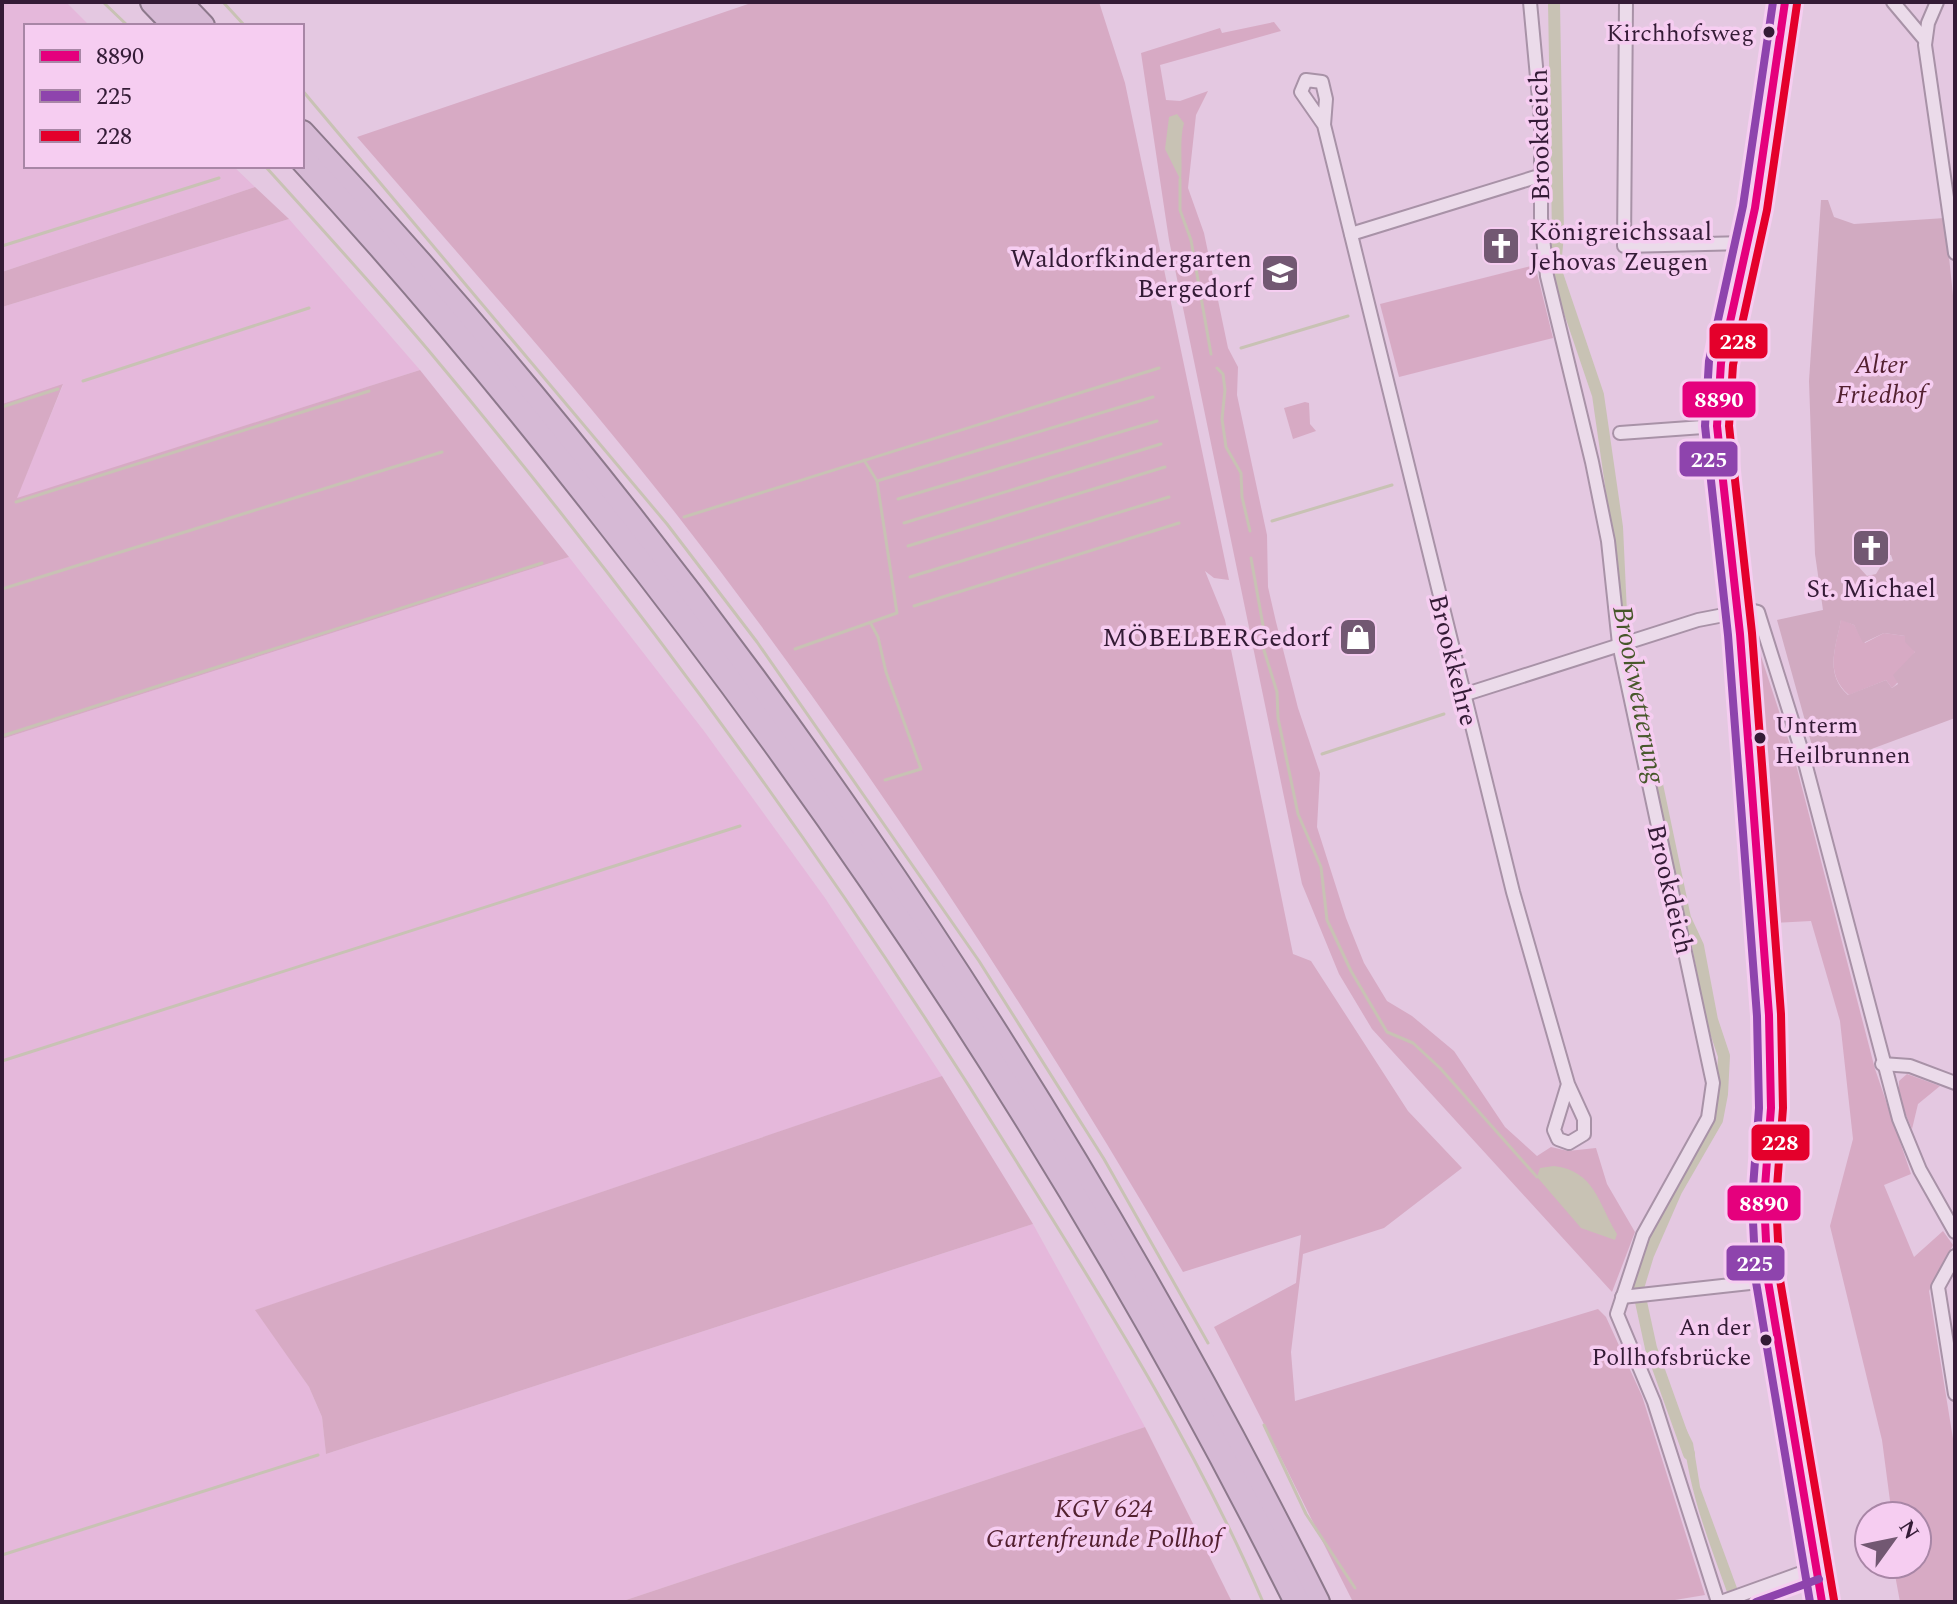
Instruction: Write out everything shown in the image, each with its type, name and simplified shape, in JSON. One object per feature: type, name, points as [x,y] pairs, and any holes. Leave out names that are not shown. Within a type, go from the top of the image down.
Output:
[{"type":"highway","points":[[153,2],[174,24]]},
{"type":"highway","points":[[179,2],[200,24]]},
{"type":"highway","points":[[304,135],[394,234],[576,451],[740,663],[842,804],[981,1012],[1082,1174],[1212,1402],[1317,1602]]},
{"type":"highway","points":[[304,161],[443,317],[563,464],[819,801],[974,1035],[1067,1184],[1196,1410],[1297,1602]]},
{"type":"main road","points":[[1785,2],[1766,141],[1721,363],[1717,426],[1737,612],[1769,1015],[1771,1108],[1764,1200],[1768,1281],[1822,1602]]},
{"type":"street","name":"Brookdeich","points":[[1530,2],[1541,120],[1539,176],[1547,276],[1584,425],[1608,541],[1713,1083],[1708,1118],[1643,1235],[1634,1295],[1617,1317],[1654,1402],[1720,1602]]},
{"type":"street","points":[[1626,2],[1624,246],[1746,243]]},
{"type":"street","points":[[1893,2],[1925,40]]},
{"type":"street","points":[[1937,2],[1925,40],[1955,253]]},
{"type":"street","name":"Brookkehre","points":[[1324,125],[1513,892],[1568,1084]]},
{"type":"street","points":[[1351,234],[1539,176]]},
{"type":"street","points":[[1620,433],[1717,426]]},
{"type":"street","points":[[1463,695],[1626,642],[1737,612],[1757,611],[1767,630],[1803,755],[1882,1064],[1899,1119],[1920,1170],[1955,1232]]},
{"type":"street","points":[[1882,1064],[1910,1066],[1955,1083]]},
{"type":"street","points":[[1955,1256],[1938,1287],[1955,1394]]},
{"type":"street","points":[[1634,1295],[1768,1281]]},
{"type":"street","points":[[1720,1602],[1815,1568]]},
{"type":"shaded area","points":[[2,2],[66,2],[88,24],[24,24],[24,168],[235,168],[255,187],[2,272]]},
{"type":"shaded area","points":[[1177,114],[1184,123],[1181,181],[1165,149],[1169,117]]},
{"type":"shaded area","points":[[289,219],[420,370],[16,499],[63,385],[2,404],[2,307]]},
{"type":"shaded area","points":[[569,557],[704,731],[825,898],[942,1076],[256,1310],[309,1387],[322,1417],[326,1454],[1033,1224],[1145,1427],[620,1602],[2,1602],[2,739]]},
{"type":"shaded area","points":[[1554,1166],[1578,1174],[1594,1190],[1617,1234],[1615,1240],[1581,1228],[1537,1177],[1540,1168]]},
{"type":"shaded area","points":[[1683,1423],[1693,1443],[1700,1487],[1737,1588],[1727,1592],[1693,1488]]},
{"type":"green space","points":[[754,2],[1099,2],[1125,83],[1229,580],[1214,578],[1205,571],[1225,620],[1293,954],[1311,961],[1408,1111],[1462,1168],[1384,1228],[1303,1254],[1291,1352],[1295,1401],[1598,1309],[1606,1317],[1642,1396],[1705,1595],[1663,1602],[1353,1602],[1214,1327],[1296,1283],[1301,1235],[1183,1272],[1005,980],[813,697],[677,515],[599,419],[357,137]]},
{"type":"green space","points":[[1274,22],[1281,31],[1160,65],[1166,100],[1180,101],[1208,91],[1196,115],[1188,188],[1204,233],[1228,348],[1238,367],[1237,395],[1267,535],[1268,587],[1298,708],[1320,773],[1317,827],[1364,963],[1387,1001],[1412,1016],[1454,1051],[1505,1127],[1537,1156],[1551,1147],[1568,1151],[1596,1148],[1607,1184],[1635,1232],[1612,1292],[1372,1029],[1339,974],[1302,884],[1169,240],[1141,53],[1220,28],[1222,33]]},
{"type":"green space","points":[[255,187],[289,219],[2,307],[2,272]]},
{"type":"green space","name":"Alter Friedhof","points":[[1821,200],[1828,200],[1834,217],[1854,224],[1945,218],[1955,315],[1955,718],[1823,767],[1814,753],[1777,620],[1823,610],[1815,554],[1809,381]],"holes":[[[1875,532],[1883,542],[1882,554],[1891,555],[1893,561],[1882,564],[1876,574],[1867,576],[1857,565],[1859,540],[1865,533]],[[1841,620],[1854,625],[1863,643],[1884,633],[1905,636],[1905,642],[1915,652],[1893,675],[1898,684],[1892,688],[1886,680],[1848,695],[1836,678],[1834,669]]]},
{"type":"green space","points":[[1535,265],[1553,338],[1399,377],[1380,304]]},
{"type":"green space","points":[[420,370],[569,557],[2,739],[2,404],[63,384],[17,498]]},
{"type":"green space","points":[[1309,403],[1310,424],[1316,431],[1293,439],[1284,408]]},
{"type":"green space","points":[[1841,619],[1854,625],[1865,643],[1884,633],[1905,636],[1915,652],[1892,688],[1886,680],[1849,695],[1841,687],[1836,678],[1834,660]]},
{"type":"green space","points":[[1756,641],[1794,757],[1875,1069],[1911,1174],[1884,1185],[1914,1257],[1943,1231],[1953,1245],[1929,1291],[1955,1451],[1955,1602],[1900,1602],[1896,1580],[1933,1580],[1933,1500],[1890,1500],[1882,1440],[1830,1226],[1853,1139],[1840,1021],[1811,921],[1775,923]]},
{"type":"green space","points":[[1907,1074],[1940,1086],[1918,1104],[1912,1129],[1899,1099],[1899,1081]]},
{"type":"green space","points":[[942,1076],[1033,1224],[326,1454],[322,1417],[309,1387],[255,1310]]},
{"type":"green space","name":"KGV 624 Gartenfreunde Pollhof","points":[[1145,1427],[1232,1602],[620,1602]]},
{"type":"waterway","points":[[103,2],[126,24]]},
{"type":"waterway","points":[[223,2],[243,24]]},
{"type":"waterway","name":"Brookwetterung","points":[[1554,2],[1558,234],[1555,268],[1598,395],[1617,527],[1621,613],[1685,918],[1698,946],[1712,1020],[1724,1056],[1717,1120],[1676,1191],[1648,1255],[1638,1288],[1651,1348],[1689,1454]]},
{"type":"waterway","points":[[304,92],[667,524],[757,642],[979,961],[1104,1159],[1208,1343]]},
{"type":"waterway","points":[[267,168],[409,327],[586,544],[807,844],[946,1051],[1114,1319],[1178,1430],[1263,1602]]},
{"type":"waterway","points":[[2,246],[219,178]]},
{"type":"waterway","points":[[1180,179],[1180,210],[1191,240],[1211,354]]},
{"type":"waterway","points":[[83,381],[309,308]]},
{"type":"waterway","points":[[1241,348],[1348,316]]},
{"type":"waterway","points":[[684,517],[1159,368]]},
{"type":"waterway","points":[[1217,368],[1223,374],[1225,390],[1222,419],[1226,447],[1241,473],[1242,497],[1250,531]]},
{"type":"waterway","points":[[2,407],[58,389]]},
{"type":"waterway","points":[[16,502],[369,391]]},
{"type":"waterway","points":[[877,481],[1153,397]]},
{"type":"waterway","points":[[898,499],[1157,421]]},
{"type":"waterway","points":[[904,523],[1161,444]]},
{"type":"waterway","points":[[2,589],[442,452]]},
{"type":"waterway","points":[[795,649],[897,613],[877,481],[864,460]]},
{"type":"waterway","points":[[908,546],[1165,467]]},
{"type":"waterway","points":[[1272,521],[1392,485]]},
{"type":"waterway","points":[[910,577],[1169,497]]},
{"type":"waterway","points":[[914,606],[1179,523]]},
{"type":"waterway","points":[[1251,558],[1264,631],[1263,647],[1277,692],[1278,718],[1298,814],[1321,867],[1327,920],[1351,971],[1387,1032],[1413,1043],[1440,1068],[1537,1177]]},
{"type":"waterway","points":[[2,736],[542,563]]},
{"type":"waterway","points":[[871,624],[921,769],[885,780]]},
{"type":"waterway","points":[[1322,754],[1444,714]]},
{"type":"waterway","points":[[2,1061],[740,826]]},
{"type":"waterway","points":[[1264,1425],[1306,1514],[1355,1588]]},
{"type":"waterway","points":[[2,1555],[318,1455]]},
{"type":"transit line","name":"225","points":[[1773,2],[1743,206],[1709,361],[1705,426],[1728,635],[1757,1016],[1759,1108],[1752,1201],[1756,1282],[1810,1602]]},
{"type":"transit line","name":"8890","points":[[1785,2],[1755,208],[1721,363],[1717,426],[1740,634],[1769,1015],[1771,1108],[1764,1200],[1768,1281],[1822,1602]]},
{"type":"transit line","name":"228","points":[[1797,4],[1767,210],[1733,365],[1729,426],[1752,633],[1781,1014],[1783,1108],[1776,1200],[1780,1280],[1834,1600]]},
{"type":"transit line","name":"225","points":[[1756,1602],[1819,1579]]},
{"type":"place","name":"Kirchhofsweg","points":[[1769,32]]},
{"type":"place","name":"Königreichssaal Jehovas Zeugen","points":[[1501,246]]},
{"type":"place","name":"Waldorfkindergarten Bergedorf","points":[[1280,273]]},
{"type":"place","name":"St. Michael","points":[[1871,548]]},
{"type":"place","name":"MÖBELBERGedorf","points":[[1358,637]]},
{"type":"place","name":"Unterm Heilbrunnen","points":[[1760,738]]},
{"type":"place","name":"An der Pollhofsbrücke","points":[[1766,1340]]}]
